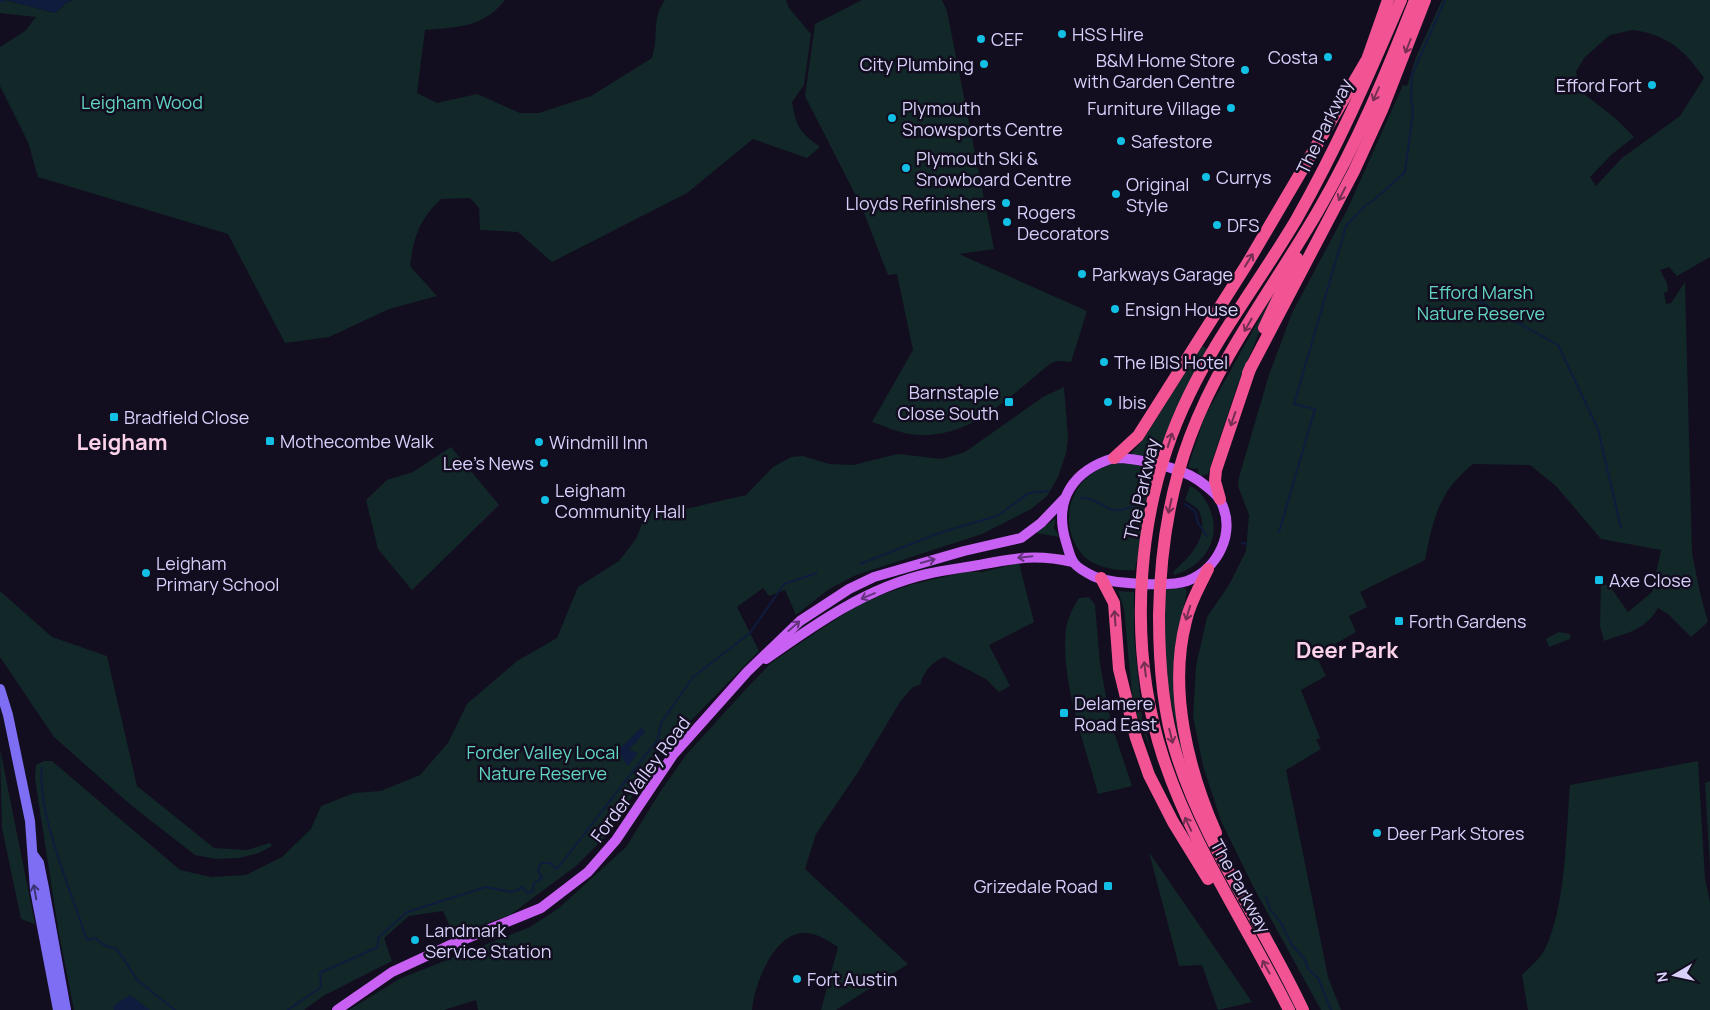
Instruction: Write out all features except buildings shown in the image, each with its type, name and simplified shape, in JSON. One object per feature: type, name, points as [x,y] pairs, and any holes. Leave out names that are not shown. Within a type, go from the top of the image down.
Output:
[{"type":"highway","points":[[1262,272],[1336,134],[1368,56],[1388,0]]},
{"type":"highway","name":"The Parkway","points":[[1289,1010],[1186,820],[1162,754],[1145,671],[1141,578],[1158,480],[1172,435],[1188,397],[1208,357],[1322,172],[1357,102],[1401,0]]},
{"type":"highway","name":"The Parkway","points":[[1303,1010],[1236,885],[1222,864],[1197,813],[1175,750],[1163,696],[1159,643],[1160,580],[1166,524],[1175,482],[1190,437],[1205,402],[1272,283],[1319,210],[1357,136],[1415,0]]},
{"type":"highway","points":[[1248,373],[1354,171],[1382,110],[1425,0]]},
{"type":"highway","points":[[1114,458],[1138,436],[1247,264],[1368,56]]},
{"type":"highway","points":[[1220,499],[1215,481],[1216,470],[1248,373],[1275,300],[1319,210]]},
{"type":"highway","points":[[1208,568],[1192,599],[1185,623],[1180,703],[1196,782],[1236,885]]},
{"type":"highway","points":[[1101,578],[1114,604],[1119,669],[1126,703],[1149,775],[1204,873],[1246,931]]},
{"type":"main road","points":[[1114,458],[1152,464],[1196,478],[1220,499],[1225,522],[1224,543],[1217,559],[1208,568],[1194,578],[1175,584],[1130,582],[1101,578],[1093,576],[1073,562],[1062,528],[1064,499],[1085,471],[1114,458]]},
{"type":"main road","name":"Forder Valley Road","points":[[338,1009],[392,972],[448,946],[541,908],[588,872],[616,840],[673,755],[747,672],[800,621],[849,589],[874,577],[921,562],[1021,538],[1041,523],[1064,499]]},
{"type":"main road","name":"Forder Valley Road","points":[[747,672],[799,635],[862,598],[918,576],[1025,557],[1045,557],[1073,562]]},
{"type":"main road","points":[[0,688],[8,715],[24,792],[34,856],[31,866],[58,1010]]},
{"type":"main road","points":[[34,856],[39,863],[66,1010]]},
{"type":"green space","name":"Leigham Wood","points":[[6,0],[55,13],[66,3],[73,0],[505,0],[497,9],[479,21],[459,27],[425,30],[417,93],[437,103],[477,94],[520,113],[539,113],[591,96],[652,58],[658,14],[665,0],[786,0],[789,8],[811,34],[804,85],[792,102],[797,123],[803,133],[820,147],[807,158],[753,139],[687,193],[552,262],[518,232],[480,230],[479,208],[470,198],[441,199],[427,214],[419,229],[413,246],[410,266],[437,296],[389,309],[329,337],[285,343],[228,234],[38,177],[28,142],[0,86],[0,47],[25,31],[36,17],[0,13],[0,2]]},
{"type":"green space","points":[[862,0],[942,0],[947,11],[994,249],[959,254],[1087,311],[1071,362],[1057,361],[1050,364],[986,415],[950,432],[930,435],[909,434],[872,422],[913,350],[897,274],[888,275],[862,208],[805,96],[815,24]]},
{"type":"green space","name":"Efford Marsh Nature Reserve","points":[[1442,0],[1710,0],[1710,257],[1677,276],[1669,267],[1660,270],[1667,283],[1668,291],[1664,293],[1666,304],[1671,303],[1685,282],[1692,553],[1708,622],[1691,637],[1668,614],[1658,608],[1647,622],[1635,630],[1604,641],[1600,626],[1601,585],[1609,585],[1628,612],[1652,592],[1661,550],[1601,539],[1556,486],[1530,465],[1473,464],[1462,474],[1445,495],[1439,507],[1425,560],[1360,592],[1367,607],[1349,616],[1356,632],[1316,655],[1326,676],[1301,690],[1320,738],[1316,740],[1321,749],[1286,770],[1328,977],[1341,1010],[1321,1010],[1255,890],[1221,821],[1203,766],[1193,717],[1196,666],[1207,617],[1229,585],[1246,551],[1249,515],[1238,486],[1239,477],[1269,375],[1292,313],[1348,208],[1403,85],[1407,86],[1416,57]],"holes":[[[1633,30],[1645,32],[1665,40],[1682,51],[1704,78],[1680,116],[1622,158],[1596,186],[1590,177],[1612,154],[1634,137],[1615,118],[1579,90],[1576,71],[1585,57],[1610,35]]]},
{"type":"green space","points":[[1272,296],[1274,297],[1237,386],[1208,474],[1201,476],[1198,473],[1198,468],[1188,467],[1204,418]]},
{"type":"green space","points":[[1202,346],[1211,351],[1162,461],[1147,458],[1144,455],[1139,457],[1130,455],[1143,440]]},
{"type":"green space","name":"Forder Valley Local Nature Reserve","points":[[1064,387],[1068,438],[1066,453],[1058,477],[1047,496],[1031,509],[982,534],[856,575],[829,589],[796,615],[785,590],[769,596],[763,588],[737,607],[759,651],[667,745],[606,836],[576,866],[510,915],[454,935],[443,911],[409,916],[384,938],[392,961],[323,996],[304,1010],[74,1010],[59,934],[35,779],[36,765],[44,761],[52,761],[180,870],[211,877],[246,875],[282,857],[311,829],[321,806],[354,793],[381,791],[420,775],[448,743],[467,704],[517,661],[557,638],[578,587],[619,561],[636,539],[647,511],[690,508],[746,495],[773,467],[791,457],[803,456],[829,464],[853,465],[898,454],[942,459],[965,452],[1043,397]]},
{"type":"green space","points":[[451,447],[499,505],[412,590],[378,549],[366,500],[387,480],[413,472]]},
{"type":"green space","points":[[1117,463],[1135,464],[1154,470],[1135,570],[1106,568],[1091,562],[1081,553],[1073,539],[1069,525],[1069,511],[1080,485],[1102,467]]},
{"type":"green space","points":[[1190,486],[1196,489],[1208,505],[1214,528],[1212,539],[1202,558],[1184,571],[1173,575],[1174,571],[1193,551],[1201,536],[1201,518],[1198,509],[1185,500]]},
{"type":"green space","points":[[1056,518],[1054,528],[1060,537],[1036,533]]},
{"type":"green space","points":[[1019,563],[1034,622],[989,645],[1010,686],[999,692],[986,679],[944,657],[935,662],[926,672],[920,685],[913,687],[900,702],[858,772],[816,834],[805,869],[908,964],[836,1010],[821,1010],[838,947],[817,935],[802,933],[782,942],[774,952],[761,976],[752,1010],[478,1010],[476,1000],[444,1010],[349,1010],[399,979],[530,927],[559,908],[626,847],[660,792],[686,755],[745,690],[771,663],[821,629],[864,601],[910,585],[964,572],[983,572]]},
{"type":"green space","points":[[1184,588],[1187,591],[1180,626],[1184,748],[1181,750],[1164,666],[1163,589]]},
{"type":"green space","points":[[0,591],[52,637],[107,656],[137,786],[214,848],[247,850],[270,843],[272,846],[259,853],[239,858],[216,859],[195,855],[132,806],[54,737],[0,657]]},
{"type":"green space","points":[[1118,591],[1134,592],[1134,635],[1142,718],[1151,751],[1133,705],[1124,609]]},
{"type":"green space","points":[[1089,597],[1095,605],[1100,664],[1111,723],[1132,786],[1098,794],[1070,691],[1065,649],[1066,629],[1073,609],[1079,598]]},
{"type":"green space","points":[[1559,632],[1570,634],[1570,639],[1549,647],[1546,639]]},
{"type":"green space","points":[[0,749],[35,924],[21,919],[2,828]]},
{"type":"green space","points":[[1698,761],[1705,879],[1710,902],[1710,1010],[1528,1010],[1522,975],[1543,953],[1552,932],[1564,869],[1570,785]]},
{"type":"green space","points":[[1710,781],[1710,868],[1705,783]]},
{"type":"green space","points":[[1149,852],[1252,1002],[1218,1010],[1202,965],[1179,966]]},
{"type":"water","points":[[6,0],[73,0],[66,3],[55,13]]},
{"type":"water","points":[[642,727],[645,732],[629,750],[638,753],[628,766],[617,751]]},
{"type":"water","points":[[130,995],[150,1010],[114,1010],[113,1006]]},
{"type":"waterway","points":[[1279,532],[1315,409],[1294,404],[1346,226],[1365,206],[1405,172],[1413,112],[1411,97],[1412,75],[1445,0]]},
{"type":"waterway","points":[[1470,296],[1558,345],[1598,429],[1621,528]]},
{"type":"waterway","points":[[860,564],[942,532],[997,516],[1029,493],[1048,491]]},
{"type":"waterway","points":[[1081,498],[1087,498],[1114,510],[1126,509],[1145,501]]},
{"type":"waterway","points":[[1185,504],[1195,511],[1198,523],[1207,536]]},
{"type":"waterway","points":[[1242,543],[1247,544]]},
{"type":"waterway","points":[[288,1010],[321,987],[320,973],[378,947],[378,938],[407,912],[486,887],[512,892],[523,887],[527,893],[533,891],[534,883],[542,878],[538,870],[541,863],[550,863],[557,869],[658,739],[661,723],[693,677],[750,633],[784,584],[817,573]]},
{"type":"waterway","points":[[42,768],[42,786],[50,830],[87,940],[95,938],[104,945],[116,949],[137,980],[175,1010]]},
{"type":"waterway","points":[[1266,896],[1270,909],[1281,923],[1292,945],[1304,958],[1309,970],[1318,978],[1331,1010]]},
{"type":"place","name":"HSS Hire","points":[[1062,34]]},
{"type":"place","name":"CEF","points":[[981,39]]},
{"type":"place","name":"Costa","points":[[1328,57]]},
{"type":"place","name":"City Plumbing","points":[[984,64]]},
{"type":"place","name":"B&M Home Store with Garden Centre","points":[[1245,70]]},
{"type":"place","name":"Efford Fort","points":[[1652,85]]},
{"type":"place","name":"Furniture Village","points":[[1231,108]]},
{"type":"place","name":"Plymouth Snowsports Centre","points":[[892,118]]},
{"type":"place","name":"Safestore","points":[[1121,141]]},
{"type":"place","name":"Plymouth Ski & Snowboard Centre","points":[[906,168]]},
{"type":"place","name":"Currys","points":[[1206,177]]},
{"type":"place","name":"Original Style","points":[[1116,194]]},
{"type":"place","name":"Lloyds Refinishers","points":[[1006,203]]},
{"type":"place","name":"Rogers Decorators","points":[[1007,222]]},
{"type":"place","name":"DFS","points":[[1217,225]]},
{"type":"place","name":"Parkways Garage","points":[[1082,274]]},
{"type":"place","name":"Ensign House","points":[[1115,309]]},
{"type":"place","name":"The IBIS Hotel","points":[[1104,362]]},
{"type":"place","name":"Barnstaple Close South","points":[[1009,402]]},
{"type":"place","name":"Ibis","points":[[1108,402]]},
{"type":"place","name":"Bradfield Close","points":[[114,417]]},
{"type":"place","name":"Mothecombe Walk","points":[[270,441]]},
{"type":"place","name":"Windmill Inn","points":[[539,442]]},
{"type":"place","name":"Lee's News","points":[[544,463]]},
{"type":"place","name":"Leigham Community Hall","points":[[545,500]]},
{"type":"place","name":"Leigham Primary School","points":[[146,573]]},
{"type":"place","name":"Axe Close","points":[[1599,580]]},
{"type":"place","name":"Forth Gardens","points":[[1399,621]]},
{"type":"place","name":"Delamere Road East","points":[[1064,713]]},
{"type":"place","name":"Deer Park Stores","points":[[1377,833]]},
{"type":"place","name":"Grizedale Road","points":[[1108,886]]},
{"type":"place","name":"Landmark Service Station","points":[[415,940]]},
{"type":"place","name":"Fort Austin","points":[[797,979]]},
{"type":"district","name":"Leigham","points":[[122,442]]},
{"type":"district","name":"Deer Park","points":[[1347,650]]}]
